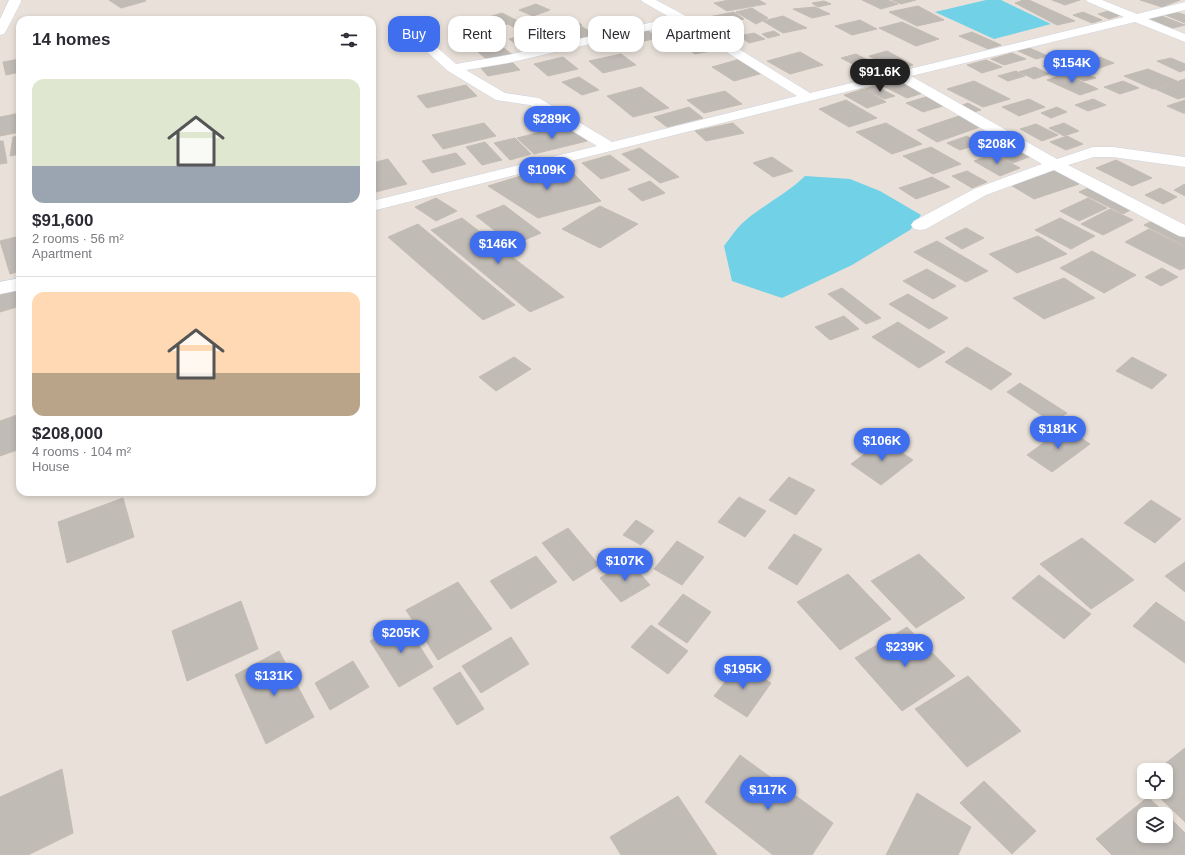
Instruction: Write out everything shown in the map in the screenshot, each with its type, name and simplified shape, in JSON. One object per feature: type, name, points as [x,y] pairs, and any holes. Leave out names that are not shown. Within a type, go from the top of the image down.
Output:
[{"type":"street","points":[[648,0],[677,16]]},
{"type":"street","points":[[1092,0],[1185,38]]},
{"type":"street","points":[[0,3],[15,1]]},
{"type":"street","points":[[1,29],[15,1]]},
{"type":"street","points":[[376,205],[899,75],[1185,6]]},
{"type":"street","points":[[453,68],[508,59],[652,26]]},
{"type":"street","points":[[435,52],[453,68],[501,97],[534,100],[610,147]]},
{"type":"street","points":[[735,52],[809,98]]},
{"type":"street","points":[[899,75],[1056,165],[1185,232]]},
{"type":"street","points":[[920,225],[980,192],[1026,174],[1093,152],[1105,152],[1185,162]]},
{"type":"street","points":[[0,288],[16,285]]},
{"type":"water","points":[[986,0],[1001,0],[1051,24],[994,39],[935,12]]},
{"type":"water","points":[[805,176],[850,179],[880,191],[921,215],[910,230],[852,265],[782,298],[732,281],[724,246],[737,229],[753,214],[791,188]]},
{"type":"building","points":[[109,0],[144,0],[146,1],[121,8]]},
{"type":"building","points":[[729,0],[759,0],[766,4],[727,11],[714,3]]},
{"type":"building","points":[[862,0],[888,0],[898,4],[881,9]]},
{"type":"building","points":[[892,0],[916,0],[901,4]]},
{"type":"building","points":[[1023,0],[1029,0],[1075,21],[1057,25],[1015,3]]},
{"type":"building","points":[[1052,0],[1080,0],[1065,5]]},
{"type":"building","points":[[1140,0],[1180,0],[1162,7]]},
{"type":"building","points":[[824,1],[831,4],[818,7],[812,3]]},
{"type":"building","points":[[536,4],[550,10],[533,16],[519,10]]},
{"type":"building","points":[[918,6],[944,20],[917,26],[889,12]]},
{"type":"building","points":[[815,7],[830,14],[812,18],[793,9]]},
{"type":"building","points":[[752,8],[768,18],[756,24],[736,12]]},
{"type":"building","points":[[1112,10],[1124,14],[1109,19],[1098,14]]},
{"type":"building","points":[[734,12],[740,16],[713,16]]},
{"type":"building","points":[[1083,12],[1102,20],[1092,23],[1073,15]]},
{"type":"building","points":[[1176,12],[1185,15],[1185,23],[1163,14]]},
{"type":"building","points":[[502,13],[514,19],[514,22],[506,25],[506,16],[492,16]]},
{"type":"building","points":[[1159,15],[1185,25],[1169,29],[1143,18]]},
{"type":"building","points":[[783,16],[807,28],[783,33],[763,21]]},
{"type":"building","points":[[860,20],[877,29],[852,35],[835,26]]},
{"type":"building","points":[[514,22],[514,27],[508,24]]},
{"type":"building","points":[[902,22],[939,39],[916,46],[879,28]]},
{"type":"building","points":[[580,26],[588,30],[588,38],[580,40]]},
{"type":"building","points":[[644,28],[652,34],[652,39],[644,41]]},
{"type":"building","points":[[774,31],[780,35],[768,38],[762,34]]},
{"type":"building","points":[[972,32],[1001,45],[988,49],[959,36]]},
{"type":"building","points":[[754,33],[765,39],[749,43],[744,40],[744,35]]},
{"type":"building","points":[[514,38],[514,43],[509,39]]},
{"type":"building","points":[[1027,47],[1048,56],[1036,59],[1016,50]]},
{"type":"building","points":[[506,50],[513,55],[489,61],[478,52],[506,52]]},
{"type":"building","points":[[887,51],[913,65],[895,70],[869,56]]},
{"type":"building","points":[[692,52],[705,52],[695,54]]},
{"type":"building","points":[[800,52],[823,65],[790,74],[767,61]]},
{"type":"building","points":[[1012,53],[1026,59],[1004,65],[991,59]]},
{"type":"building","points":[[621,54],[636,65],[603,73],[589,61]]},
{"type":"building","points":[[856,54],[879,66],[864,70],[841,58]]},
{"type":"building","points":[[563,57],[578,69],[548,76],[534,64]]},
{"type":"building","points":[[1100,57],[1114,63],[1094,70],[1080,63]]},
{"type":"building","points":[[1171,58],[1185,64],[1185,70],[1180,72],[1157,61]]},
{"type":"building","points":[[740,59],[763,73],[734,81],[712,67]]},
{"type":"building","points":[[16,60],[16,73],[6,75],[3,62]]},
{"type":"building","points":[[510,60],[520,70],[488,76],[479,66]]},
{"type":"building","points":[[986,60],[1002,67],[982,73],[967,65]]},
{"type":"building","points":[[1058,62],[1076,70],[1062,75],[1043,66]]},
{"type":"building","points":[[1035,67],[1049,74],[1034,79],[1019,72]]},
{"type":"building","points":[[1148,69],[1177,81],[1153,89],[1124,76]]},
{"type":"building","points":[[1016,71],[1025,76],[1008,81],[998,76]]},
{"type":"building","points":[[1082,72],[1096,78],[1084,81],[1071,76]]},
{"type":"building","points":[[1065,74],[1098,89],[1080,95],[1047,80]]},
{"type":"building","points":[[579,77],[599,90],[582,95],[562,82]]},
{"type":"building","points":[[1185,79],[1185,97],[1178,99],[1155,89]]},
{"type":"building","points":[[897,80],[923,93],[907,98],[881,85]]},
{"type":"building","points":[[974,81],[1010,99],[983,107],[947,89]]},
{"type":"building","points":[[1123,81],[1139,88],[1120,94],[1104,87]]},
{"type":"building","points":[[466,85],[477,96],[427,108],[417,96]]},
{"type":"building","points":[[875,86],[895,96],[884,99],[865,89]]},
{"type":"building","points":[[641,87],[669,108],[633,117],[607,96]]},
{"type":"building","points":[[864,89],[886,102],[867,108],[844,95]]},
{"type":"building","points":[[725,91],[742,104],[704,113],[687,100]]},
{"type":"building","points":[[929,96],[946,105],[923,112],[906,103]]},
{"type":"building","points":[[1029,99],[1045,107],[1019,116],[1002,107]]},
{"type":"building","points":[[1093,99],[1106,105],[1088,111],[1075,105]]},
{"type":"building","points":[[846,100],[877,118],[849,127],[819,109]]},
{"type":"building","points":[[1185,100],[1185,113],[1167,106]]},
{"type":"building","points":[[968,103],[981,110],[970,113],[957,107]]},
{"type":"building","points":[[689,107],[703,118],[667,127],[654,117]]},
{"type":"building","points":[[1057,107],[1067,112],[1051,118],[1041,113]]},
{"type":"building","points":[[16,114],[16,133],[0,136],[0,117]]},
{"type":"building","points":[[962,115],[983,126],[937,142],[917,130]]},
{"type":"building","points":[[484,123],[496,136],[443,149],[432,135]]},
{"type":"building","points":[[733,123],[744,133],[706,141],[695,131]]},
{"type":"building","points":[[886,123],[922,144],[892,154],[856,132]]},
{"type":"building","points":[[1064,123],[1079,131],[1064,136],[1049,128]]},
{"type":"building","points":[[1036,124],[1058,135],[1042,141],[1020,129]]},
{"type":"building","points":[[569,125],[587,141],[534,154],[517,138]]},
{"type":"building","points":[[967,136],[980,144],[960,150],[947,143]]},
{"type":"building","points":[[1067,136],[1083,144],[1066,150],[1050,142]]},
{"type":"building","points":[[13,137],[16,137],[16,155],[10,156]]},
{"type":"building","points":[[515,138],[531,154],[510,160],[494,143]]},
{"type":"building","points":[[0,141],[3,141],[7,163],[0,164]]},
{"type":"building","points":[[485,142],[502,160],[482,165],[466,147]]},
{"type":"building","points":[[931,147],[961,164],[933,174],[903,156]]},
{"type":"building","points":[[640,148],[679,177],[660,183],[622,154]]},
{"type":"building","points":[[1020,148],[1034,155],[1013,163],[1000,156]]},
{"type":"building","points":[[456,153],[466,164],[432,173],[422,161]]},
{"type":"building","points":[[994,154],[1020,168],[1000,176],[974,161]]},
{"type":"building","points":[[610,155],[630,170],[601,179],[582,163]]},
{"type":"building","points":[[772,157],[793,171],[773,177],[753,163]]},
{"type":"building","points":[[388,159],[407,184],[376,192],[376,162]]},
{"type":"building","points":[[1116,160],[1152,178],[1132,186],[1096,168]]},
{"type":"building","points":[[563,163],[601,201],[538,218],[488,186]]},
{"type":"building","points":[[1052,169],[1079,184],[1034,199],[1009,184]]},
{"type":"building","points":[[967,171],[987,182],[972,188],[952,176]]},
{"type":"building","points":[[932,177],[950,187],[916,199],[899,188]]},
{"type":"building","points":[[650,181],[665,193],[642,201],[628,189]]},
{"type":"building","points":[[1185,184],[1185,196],[1174,190]]},
{"type":"building","points":[[1092,186],[1136,207],[1123,214],[1079,192]]},
{"type":"building","points":[[1160,188],[1177,197],[1163,204],[1145,195]]},
{"type":"building","points":[[436,198],[457,211],[436,221],[415,207]]},
{"type":"building","points":[[1088,198],[1107,208],[1079,221],[1060,211]]},
{"type":"building","points":[[504,205],[541,233],[513,245],[476,216]]},
{"type":"building","points":[[600,206],[638,224],[600,248],[562,229]]},
{"type":"building","points":[[1110,209],[1133,220],[1103,235],[1081,224]]},
{"type":"building","points":[[462,218],[564,297],[530,312],[431,230]]},
{"type":"building","points":[[1060,218],[1095,236],[1071,249],[1035,230]]},
{"type":"building","points":[[1154,220],[1185,235],[1185,246],[1144,225]]},
{"type":"building","points":[[418,224],[515,305],[483,320],[388,237]]},
{"type":"building","points":[[966,228],[984,238],[962,249],[945,238]]},
{"type":"building","points":[[1149,229],[1185,247],[1185,268],[1180,270],[1125,242]]},
{"type":"building","points":[[1038,236],[1067,254],[1017,273],[989,254]]},
{"type":"building","points":[[16,237],[16,272],[10,274],[0,241]]},
{"type":"building","points":[[937,241],[988,271],[966,282],[914,252]]},
{"type":"building","points":[[1092,251],[1136,275],[1104,293],[1060,268]]},
{"type":"building","points":[[1162,268],[1178,277],[1161,286],[1145,277]]},
{"type":"building","points":[[927,269],[956,286],[933,299],[903,281]]},
{"type":"building","points":[[1064,278],[1095,298],[1044,319],[1013,298]]},
{"type":"building","points":[[842,288],[881,318],[866,324],[828,294]]},
{"type":"building","points":[[16,291],[16,307],[0,312],[0,295]]},
{"type":"building","points":[[908,294],[948,318],[929,329],[889,304]]},
{"type":"building","points":[[844,316],[859,329],[830,340],[815,327]]},
{"type":"building","points":[[898,322],[945,352],[919,368],[872,337]]},
{"type":"building","points":[[967,347],[1012,374],[991,390],[945,362]]},
{"type":"building","points":[[514,357],[531,369],[496,391],[479,377]]},
{"type":"building","points":[[1132,357],[1167,375],[1152,389],[1116,371]]},
{"type":"building","points":[[1020,383],[1067,413],[1053,423],[1007,392]]},
{"type":"building","points":[[16,415],[16,450],[0,456],[0,421]]},
{"type":"building","points":[[1065,427],[1090,444],[1052,472],[1027,455]]},
{"type":"building","points":[[883,440],[913,460],[881,485],[851,464]]},
{"type":"building","points":[[789,477],[815,490],[796,515],[769,500]]},
{"type":"building","points":[[739,497],[766,511],[745,537],[718,522]]},
{"type":"building","points":[[123,498],[134,537],[67,563],[58,522]]},
{"type":"building","points":[[1151,500],[1181,519],[1155,543],[1124,523]]},
{"type":"building","points":[[636,520],[654,531],[641,545],[623,535]]},
{"type":"building","points":[[568,528],[599,565],[573,581],[542,543]]},
{"type":"building","points":[[794,534],[822,549],[797,585],[768,568]]},
{"type":"building","points":[[1082,538],[1134,580],[1091,609],[1040,564]]},
{"type":"building","points":[[677,541],[704,557],[682,585],[654,569]]},
{"type":"building","points":[[919,554],[965,598],[916,628],[871,581]]},
{"type":"building","points":[[536,556],[557,582],[511,609],[490,581]]},
{"type":"building","points":[[629,561],[650,585],[621,602],[600,578]]},
{"type":"building","points":[[1185,562],[1185,592],[1165,576]]},
{"type":"building","points":[[848,574],[891,619],[840,650],[797,602]]},
{"type":"building","points":[[1039,575],[1091,614],[1064,639],[1012,598]]},
{"type":"building","points":[[458,582],[492,629],[438,660],[406,610]]},
{"type":"building","points":[[683,594],[711,612],[687,643],[658,624]]},
{"type":"building","points":[[241,601],[258,649],[187,681],[172,631]]},
{"type":"building","points":[[1156,602],[1185,622],[1185,663],[1133,626]]},
{"type":"building","points":[[404,622],[433,667],[399,687],[370,641]]},
{"type":"building","points":[[651,625],[688,651],[668,674],[631,647]]},
{"type":"building","points":[[907,627],[955,676],[902,711],[855,658]]},
{"type":"building","points":[[511,637],[529,664],[481,693],[462,666]]},
{"type":"building","points":[[279,651],[314,717],[266,744],[235,675]]},
{"type":"building","points":[[353,661],[369,687],[330,710],[315,683]]},
{"type":"building","points":[[740,663],[771,683],[747,717],[714,696]]},
{"type":"building","points":[[460,672],[484,709],[457,725],[433,688]]},
{"type":"building","points":[[968,676],[1021,731],[967,767],[915,709]]},
{"type":"building","points":[[1185,748],[1185,822],[1173,810],[1173,807],[1170,807],[1161,799],[1173,799],[1173,763],[1166,763]]},
{"type":"building","points":[[740,755],[833,823],[812,855],[773,855],[705,802]]},
{"type":"building","points":[[62,769],[73,833],[28,855],[0,855],[0,797]]},
{"type":"building","points":[[984,781],[1036,831],[1012,854],[960,803]]},
{"type":"building","points":[[917,793],[971,827],[958,855],[886,855]]},
{"type":"building","points":[[678,796],[717,855],[621,855],[610,837]]},
{"type":"building","points":[[1146,799],[1150,799],[1159,807],[1137,807],[1137,843],[1173,843],[1173,821],[1185,833],[1185,855],[1112,855],[1096,839]]}]
